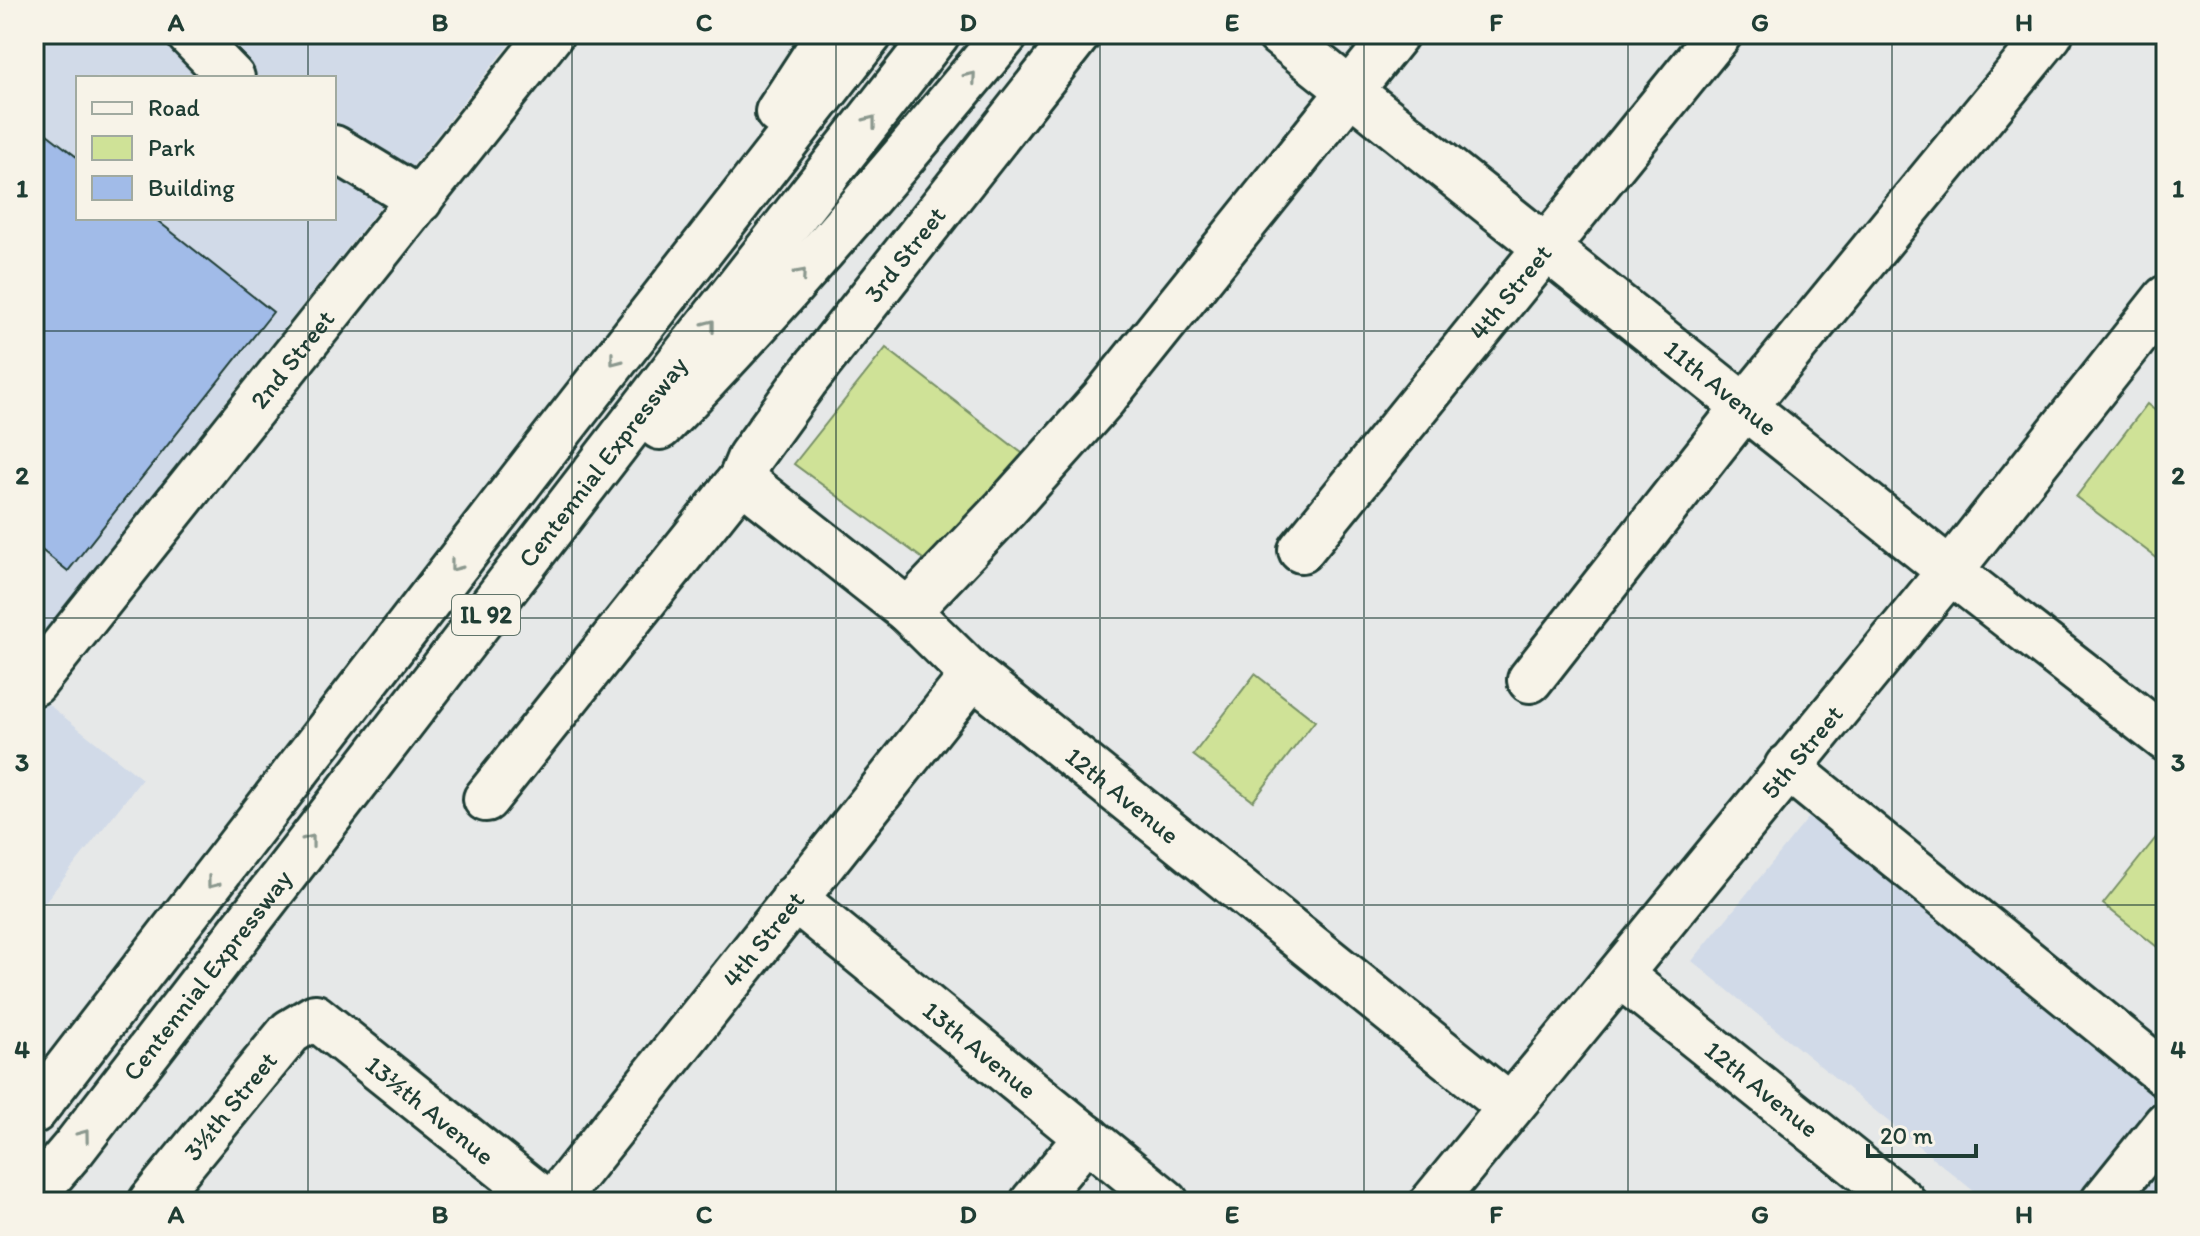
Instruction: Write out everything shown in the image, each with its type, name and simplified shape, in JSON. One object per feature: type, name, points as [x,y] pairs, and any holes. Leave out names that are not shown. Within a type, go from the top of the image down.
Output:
[{"type":"main road","points":[[189,34],[230,76]]},
{"type":"main road","name":"2nd Street","points":[[38,672],[551,34]]},
{"type":"main road","points":[[672,288],[829,34]]},
{"type":"main road","name":"Centennial Expressway","points":[[34,1111],[870,34]]},
{"type":"main road","name":"Centennial Expressway","points":[[34,1195],[74,1148],[937,34]]},
{"type":"main road","points":[[517,575],[718,368],[897,165],[1006,34]]},
{"type":"main road","name":"3rd Street","points":[[486,799],[741,479],[750,457],[805,381],[1078,34]]},
{"type":"main road","name":"11th Avenue","points":[[1279,34],[1950,571],[2161,726]]},
{"type":"main road","points":[[908,611],[1104,398],[1396,34]]},
{"type":"main road","name":"4th Street","points":[[1301,550],[1719,34]]},
{"type":"main road","points":[[1530,680],[1745,406],[2050,34]]},
{"type":"main road","points":[[336,149],[420,200]]},
{"type":"main road","name":"5th Street","points":[[1450,1196],[1510,1107],[1950,571],[2166,298]]},
{"type":"main road","name":"12th Avenue","points":[[741,479],[908,611],[973,675],[1510,1107]]},
{"type":"main road","name":"4th Street","points":[[554,1202],[973,675]]},
{"type":"main road","points":[[1787,767],[2166,1075]]},
{"type":"main road","name":"13th Avenue","points":[[794,898],[1166,1202]]},
{"type":"main road","name":"12th Avenue","points":[[1620,975],[1903,1202]]},
{"type":"main road","name":"3½th Street","points":[[151,1202],[290,1032],[315,1017]]},
{"type":"main road","name":"13½th Avenue","points":[[315,1017],[546,1202]]},
{"type":"main road","points":[[2103,1202],[2166,1124]]},
{"type":"main road","points":[[1033,1202],[1087,1137]]},
{"type":"shaded area","points":[[34,34],[517,34],[45,630],[34,622]]},
{"type":"shaded area","points":[[34,693],[142,779],[34,916]]},
{"type":"shaded area","points":[[1814,811],[2166,1098],[2166,1202],[1987,1202],[1692,961]]},
{"type":"green space","points":[[886,348],[1031,460],[938,570],[794,464]]},
{"type":"green space","points":[[2147,404],[2166,419],[2166,565],[2076,497]]},
{"type":"green space","points":[[1255,674],[1315,721],[1253,801],[1193,755]]},
{"type":"green space","points":[[2166,825],[2166,954],[2103,904]]},
{"type":"building","points":[[34,124],[76,156],[76,220],[157,220],[273,312],[68,571],[34,544]]}]
